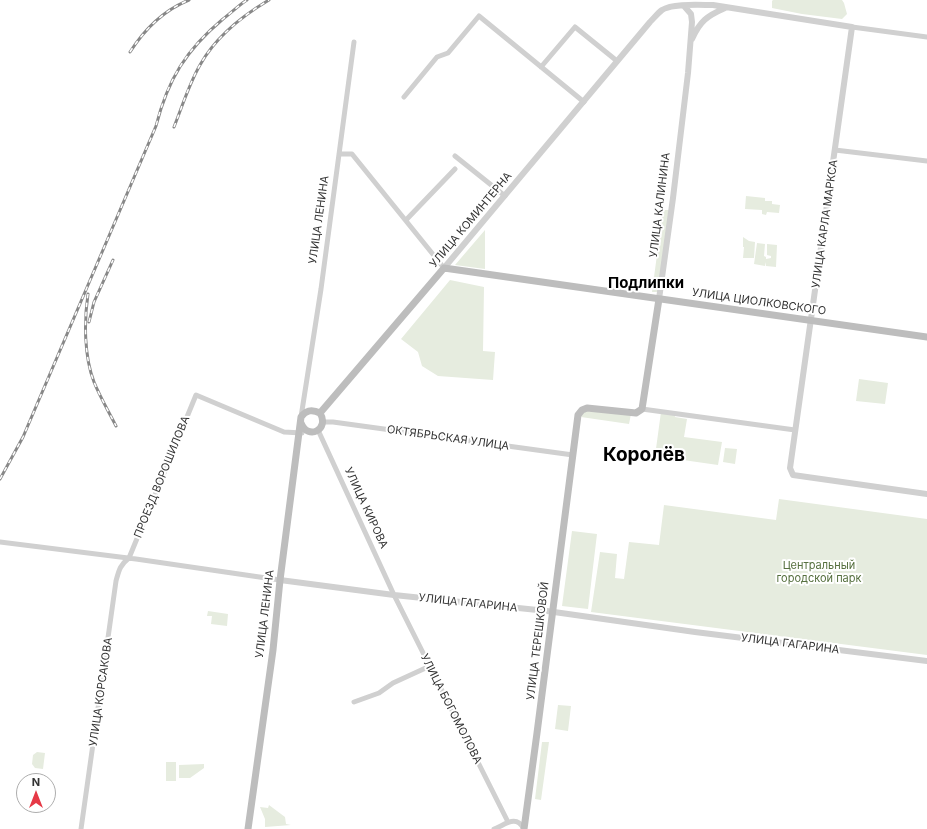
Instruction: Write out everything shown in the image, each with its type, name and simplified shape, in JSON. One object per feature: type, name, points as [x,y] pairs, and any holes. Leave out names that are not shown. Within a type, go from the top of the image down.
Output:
[{"type":"main road","name":"УЛИЦА ЦИОЛКОВСКОГО","points":[[444,268],[927,337]]},
{"type":"main road","name":"УЛИЦА КОМИНТЕРНА","points":[[320,413],[444,268]]},
{"type":"main road","name":"УЛИЦА КАЛИНИНА","points":[[639,411],[659,299]]},
{"type":"main road","name":"УЛИЦА ТЕРЕШКОВОЙ","points":[[524,829],[578,415],[582,410],[587,408],[639,411]]},
{"type":"main road","points":[[301,420],[304,413],[309,410],[315,410],[320,413],[323,422],[322,426],[318,430],[313,432],[303,432]]},
{"type":"main road","name":"УЛИЦА ЛЕНИНА","points":[[248,829],[273,650],[280,580],[303,432],[301,420]]},
{"type":"street","name":"УЛИЦА КОМИНТЕРНА","points":[[444,268],[617,61],[662,10],[694,4],[713,5],[852,27]]},
{"type":"street","points":[[712,14],[713,5]]},
{"type":"street","name":"УЛИЦА КАЛИНИНА","points":[[659,299],[688,73],[689,44],[692,22],[691,14],[684,6]]},
{"type":"street","points":[[689,44],[698,25],[712,14],[725,8]]},
{"type":"street","points":[[404,97],[437,57],[448,53],[479,16],[584,102]]},
{"type":"street","points":[[541,66],[575,27],[617,61]]},
{"type":"street","points":[[852,27],[927,37]]},
{"type":"street","name":"УЛИЦА КАРЛА МАРКСА","points":[[852,27],[790,468],[793,476],[927,494]]},
{"type":"street","name":"УЛИЦА ЛЕНИНА","points":[[301,420],[321,289],[354,42]]},
{"type":"street","points":[[835,150],[927,161]]},
{"type":"street","points":[[339,154],[352,154],[444,268]]},
{"type":"street","points":[[455,156],[505,196]]},
{"type":"street","points":[[406,220],[455,169]]},
{"type":"street","name":"ПРОЕЗД ВОРОШИЛОВА","points":[[129,558],[196,396],[284,432],[303,432]]},
{"type":"street","points":[[304,401],[309,410]]},
{"type":"street","points":[[639,411],[796,430]]},
{"type":"street","name":"ОКТЯБРЬСКАЯ УЛИЦА","points":[[323,422],[333,422],[573,455]]},
{"type":"street","name":"УЛИЦА КИРОВА","points":[[318,430],[394,595]]},
{"type":"street","name":"УЛИЦА ГАГАРИНА","points":[[0,542],[129,558],[394,595],[553,612],[695,632],[927,661]]},
{"type":"street","name":"УЛИЦА КОРСАКОВА","points":[[81,829],[116,581],[122,564],[129,558]]},
{"type":"street","name":"УЛИЦА БОГОМОЛОВА","points":[[394,595],[508,822]]},
{"type":"street","points":[[354,702],[379,693],[393,683],[430,666]]},
{"type":"street","points":[[494,829],[508,822],[518,821],[524,829]]},
{"type":"green space","points":[[773,0],[842,0],[847,14],[842,19],[802,14],[772,8]]},
{"type":"green space","points":[[746,196],[765,198],[765,201],[772,201],[772,204],[780,205],[779,213],[767,212],[766,215],[762,214],[762,210],[745,209]]},
{"type":"green space","points":[[663,210],[669,210],[658,292],[652,292]]},
{"type":"green space","points":[[485,230],[485,269],[455,265]]},
{"type":"green space","points":[[743,237],[749,241],[755,242],[754,258],[743,258]]},
{"type":"green space","points":[[757,243],[765,244],[764,256],[766,259],[771,258],[771,256],[767,255],[767,244],[777,245],[776,267],[766,266],[765,262],[765,266],[754,264]]},
{"type":"green space","points":[[450,280],[484,287],[483,351],[495,352],[493,380],[438,376],[422,366],[418,352],[401,339]]},
{"type":"green space","points":[[859,379],[888,383],[885,404],[856,401]]},
{"type":"green space","points":[[584,411],[631,414],[629,424],[581,417]]},
{"type":"green space","points":[[661,412],[675,414],[675,417],[687,419],[684,437],[722,442],[718,465],[655,456]]},
{"type":"green space","points":[[725,448],[737,449],[735,464],[723,462]]},
{"type":"green space","name":"Центральный городской парк","points":[[779,499],[927,519],[927,655],[591,612],[600,552],[617,554],[615,578],[624,579],[629,542],[659,545],[664,505],[776,520]]},
{"type":"green space","points":[[572,531],[597,534],[588,609],[562,606]]},
{"type":"green space","points":[[208,611],[228,614],[227,626],[211,624],[212,616],[207,616]]},
{"type":"green space","points":[[558,705],[571,706],[568,731],[555,729]]},
{"type":"green space","points":[[542,742],[549,742],[541,800],[535,799]]},
{"type":"green space","points":[[37,752],[45,753],[43,769],[35,768],[32,764],[33,755]]},
{"type":"green space","points":[[166,762],[176,762],[176,781],[166,781]]},
{"type":"green space","points":[[204,764],[204,768],[190,778],[179,778],[179,765]]},
{"type":"green space","points":[[269,805],[285,817],[286,824],[291,825],[265,827],[265,819],[260,807],[268,808]]},
{"type":"railway","points":[[130,52],[155,22],[171,9],[189,0]]},
{"type":"railway","points":[[0,479],[23,437],[156,126],[166,94],[180,66],[210,31],[247,0]]},
{"type":"railway","points":[[174,127],[192,80],[206,55],[221,37],[239,20],[269,0]]},
{"type":"railway","points":[[89,322],[94,302],[113,260]]},
{"type":"railway","points":[[88,294],[86,315],[88,361],[96,388],[116,426]]},
{"type":"district","name":"Подлипки","points":[[646,283]]},
{"type":"district","name":"Королёв","points":[[644,455]]}]
